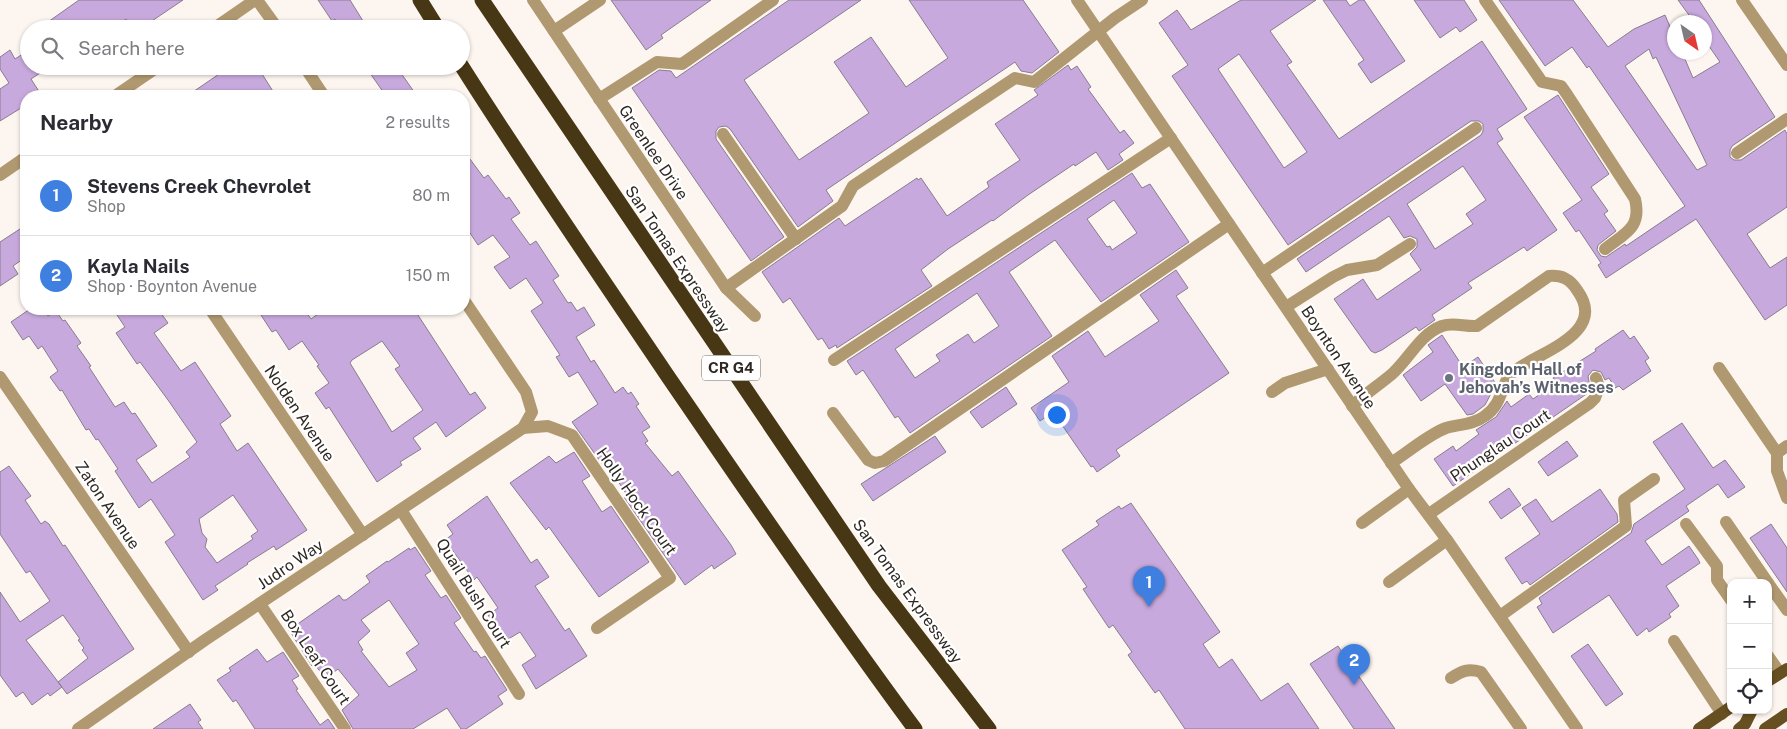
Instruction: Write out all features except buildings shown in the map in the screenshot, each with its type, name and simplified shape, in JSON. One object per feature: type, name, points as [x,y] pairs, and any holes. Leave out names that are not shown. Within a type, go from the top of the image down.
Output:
[{"type":"highway","points":[[420,0],[432,20]]},
{"type":"highway","name":"San Tomas Expressway","points":[[482,0],[879,586],[989,729]]},
{"type":"highway","points":[[467,75],[523,162],[710,439],[835,621],[915,729]]},
{"type":"main road","points":[[1772,678],[1784,671]]},
{"type":"main road","points":[[1699,729],[1726,710]]},
{"type":"main road","points":[[1739,729],[1745,724],[1750,714]]},
{"type":"main road","points":[[1765,729],[1787,714]]},
{"type":"street","points":[[226,20],[256,0],[271,20]]},
{"type":"street","name":"Greenlee Drive","points":[[533,0],[726,288],[756,316]]},
{"type":"street","points":[[554,31],[600,0]]},
{"type":"street","points":[[599,99],[657,62],[682,64],[773,0]]},
{"type":"street","name":"Boynton Avenue","points":[[1077,0],[1391,463],[1447,540],[1577,729]]},
{"type":"street","points":[[726,288],[842,206],[853,186],[1015,78],[1034,82],[1142,0]]},
{"type":"street","points":[[1485,0],[1542,82],[1561,86],[1635,199],[1638,213],[1635,225],[1605,248]]},
{"type":"street","points":[[1742,0],[1787,65]]},
{"type":"street","points":[[124,90],[145,75]]},
{"type":"street","points":[[310,75],[320,90]]},
{"type":"street","points":[[1737,152],[1787,118]]},
{"type":"street","points":[[1262,273],[1476,128]]},
{"type":"street","points":[[723,134],[796,240]]},
{"type":"street","points":[[834,360],[1171,138]]},
{"type":"street","points":[[0,175],[20,161]]},
{"type":"street","points":[[833,412],[868,460],[875,463],[884,460],[1229,224]]},
{"type":"street","points":[[1286,307],[1333,277],[1347,270],[1377,265],[1410,244]]},
{"type":"street","points":[[1352,406],[1391,375],[1410,357],[1417,344],[1440,327],[1451,324],[1466,327],[1477,326],[1549,276],[1559,275],[1569,280],[1577,289],[1584,300],[1586,314],[1574,336],[1511,374],[1500,400],[1494,409],[1483,418],[1472,423],[1444,429],[1391,463]]},
{"type":"street","points":[[470,309],[526,392],[532,412],[523,428]]},
{"type":"street","name":"Nolden Avenue","points":[[214,315],[363,535]]},
{"type":"street","points":[[1719,368],[1782,450],[1777,471],[1787,498]]},
{"type":"street","points":[[1272,392],[1285,383],[1328,369]]},
{"type":"street","name":"Zaton Avenue","points":[[0,377],[189,652]]},
{"type":"street","name":"Phunglau Court","points":[[1428,514],[1590,403],[1595,398],[1599,387],[1596,378]]},
{"type":"street","name":"Holly Hock Court","points":[[523,428],[548,426],[572,435],[670,578],[597,628]]},
{"type":"street","name":"Judro Way","points":[[78,729],[189,652],[523,428]]},
{"type":"street","points":[[1500,616],[1626,526],[1624,500],[1654,479]]},
{"type":"street","points":[[1362,523],[1409,489]]},
{"type":"street","name":"Quail Bush Court","points":[[401,510],[519,694]]},
{"type":"street","points":[[1726,522],[1765,579]]},
{"type":"street","points":[[1686,524],[1717,566],[1717,580],[1727,594]]},
{"type":"street","points":[[1389,582],[1447,540]]},
{"type":"street","points":[[1772,589],[1787,610]]},
{"type":"street","name":"Box Leaf Court","points":[[260,604],[345,729]]},
{"type":"street","points":[[1674,641],[1726,710]]},
{"type":"street","points":[[1772,660],[1784,671]]},
{"type":"street","points":[[1450,678],[1462,670],[1472,669],[1481,672],[1521,729]]},
{"type":"place","name":"Kingdom Hall of Jehovah’s Witnesses","points":[[1449,378]]},
{"type":"place","name":"Stevens Creek Chevrolet","points":[[1149,607]]},
{"type":"place","name":"Kayla Nails","points":[[1354,685]]}]
